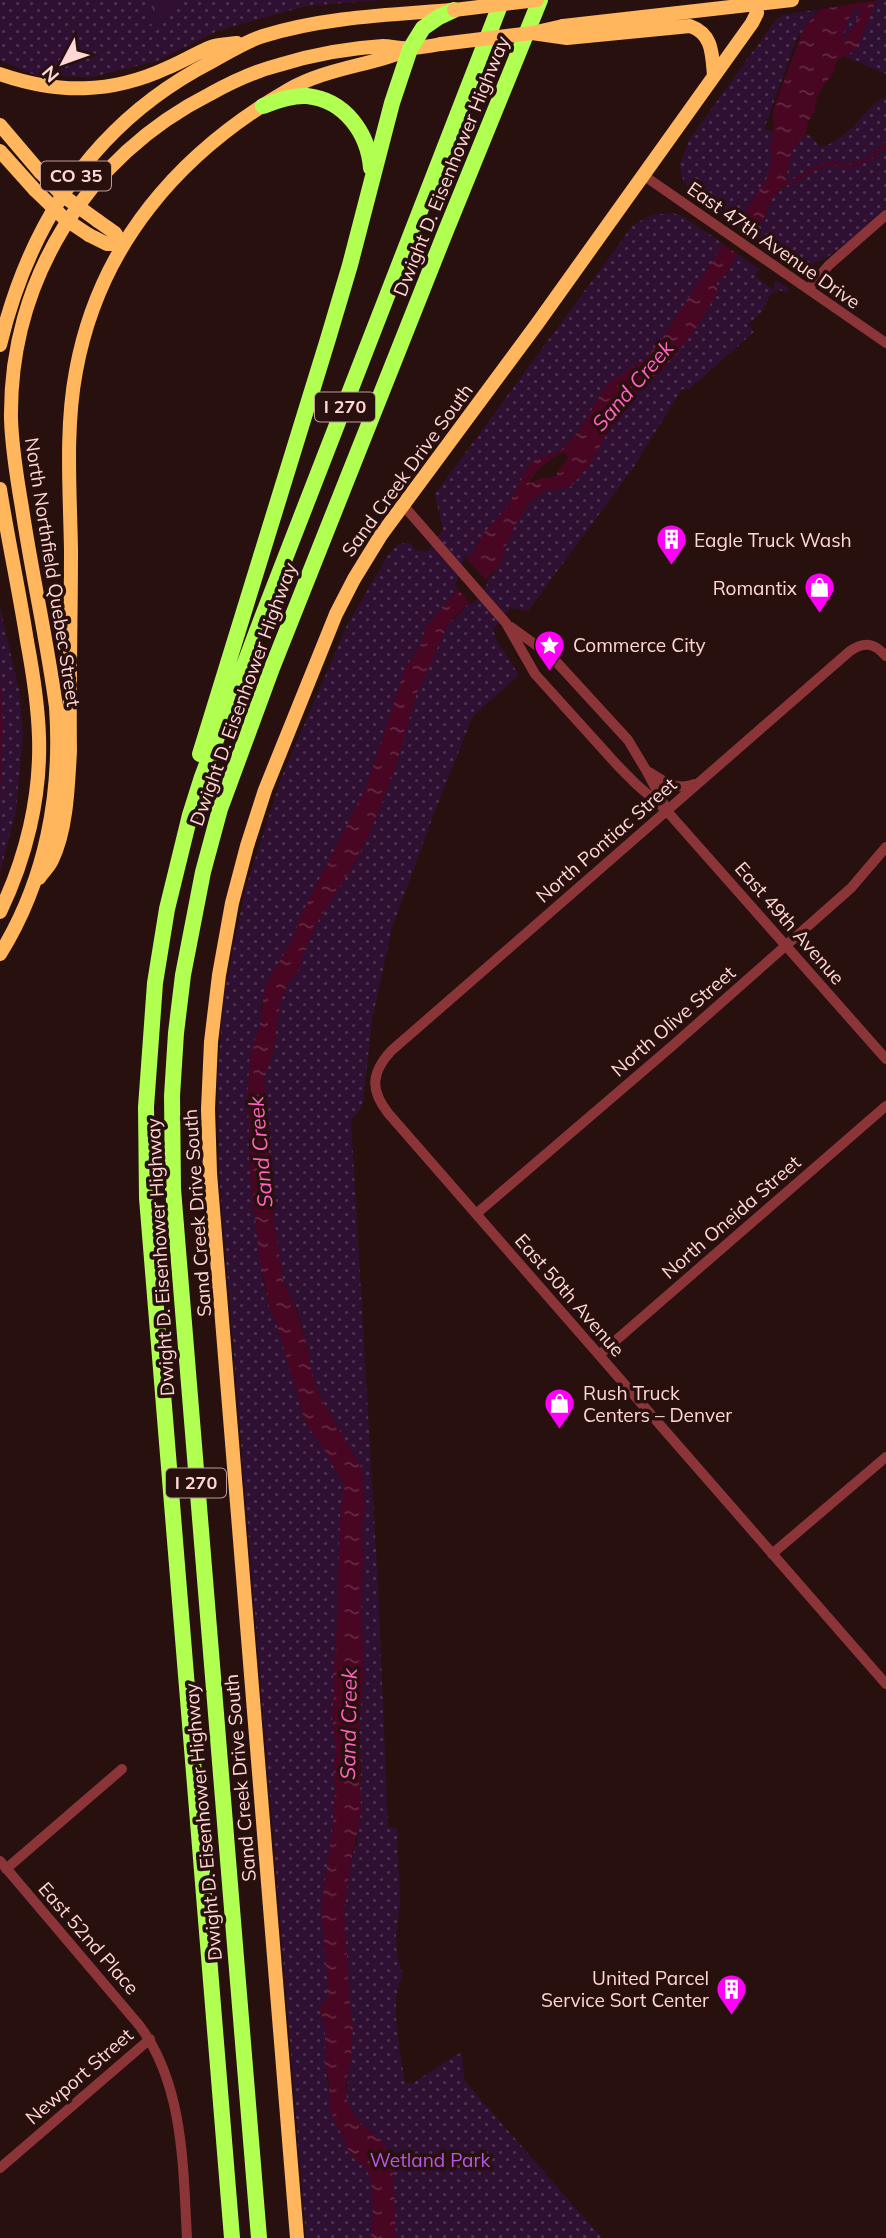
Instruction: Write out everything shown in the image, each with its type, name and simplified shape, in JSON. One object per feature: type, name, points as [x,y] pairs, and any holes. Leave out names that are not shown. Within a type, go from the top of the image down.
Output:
[{"type":"highway","name":"Dwight D. Eisenhower Highway","points":[[232,2238],[150,1244],[145,1142],[147,1077],[156,975],[169,900],[202,777],[502,0]]},
{"type":"highway","name":"Dwight D. Eisenhower Highway","points":[[259,2238],[173,1189],[173,1074],[183,975],[203,872],[220,810],[238,760],[272,668],[539,0]]},
{"type":"highway","points":[[190,815],[198,760],[317,377],[350,265],[392,103],[410,49],[423,28],[454,10]]},
{"type":"highway","points":[[263,106],[287,98],[307,96],[321,99],[339,108],[354,122],[367,145],[372,178]]},
{"type":"main road","name":"CO 35","points":[[0,345],[11,302],[28,256],[45,222],[72,181],[106,141],[173,83],[246,42],[314,23],[539,0]]},
{"type":"main road","name":"North Northfield Quebec Street","points":[[34,884],[53,804],[58,731],[48,653],[15,466],[11,417],[15,368],[29,303],[44,265],[70,215],[98,180],[140,139],[189,105],[238,80],[276,65],[384,46],[410,49],[532,33],[561,32],[757,2],[792,0]]},
{"type":"main road","name":"Sand Creek Drive South","points":[[298,2238],[208,1137],[211,1052],[227,927],[241,866],[265,790],[310,674],[340,605],[363,562],[752,23],[757,13],[757,2]]},
{"type":"main road","points":[[561,32],[567,38],[690,26],[698,29],[709,41],[714,76]]},
{"type":"main road","points":[[0,74],[40,86],[72,89],[101,87],[149,76],[213,46],[246,42]]},
{"type":"main road","points":[[34,884],[52,862],[64,815],[68,776],[71,564],[69,469],[74,380],[85,331],[111,264],[152,202],[217,138],[289,89],[339,69],[386,58],[410,49]]},
{"type":"main road","points":[[0,125],[62,195],[115,233],[122,244]]},
{"type":"main road","points":[[0,151],[60,214],[107,244],[122,244]]},
{"type":"main road","points":[[0,489],[33,677],[39,740],[36,789],[27,841],[17,875],[0,912]]},
{"type":"main road","name":"CO 35","points":[[0,954],[18,922],[34,884]]},
{"type":"street","name":"East 47th Avenue Drive","points":[[643,175],[886,343]]},
{"type":"street","points":[[808,289],[830,265],[886,215]]},
{"type":"street","name":"East 49th Avenue","points":[[402,505],[506,623],[535,674],[619,767],[666,810],[886,1059]]},
{"type":"street","name":"East 49th Avenue","points":[[506,623],[551,656],[628,740],[666,810]]},
{"type":"street","name":"North Pontiac Street","points":[[375,1083],[377,1070],[391,1051],[850,651],[863,645],[878,647],[886,656]]},
{"type":"street","points":[[646,770],[673,786],[685,788],[697,783]]},
{"type":"street","name":"North Olive Street","points":[[476,1214],[851,888],[886,847]]},
{"type":"street","name":"East 50th Avenue","points":[[375,1083],[377,1095],[388,1114],[885,1682]]},
{"type":"street","name":"North Oneida Street","points":[[599,1355],[886,1106]]},
{"type":"street","points":[[772,1554],[886,1457]]},
{"type":"street","points":[[3,1865],[122,1769]]},
{"type":"street","name":"East 52nd Place","points":[[3,1865],[150,2039],[164,2067],[174,2104],[180,2143],[187,2238]]},
{"type":"street","name":"Newport Street","points":[[0,2168],[150,2039]]},
{"type":"green space","points":[[0,0],[383,0],[306,6],[217,31],[157,61],[93,77],[37,76],[0,60]]},
{"type":"green space","points":[[159,0],[184,0],[150,25],[146,20],[150,8]]},
{"type":"green space","points":[[876,0],[886,0],[886,74],[844,56],[852,52]]},
{"type":"green space","points":[[857,7],[861,10],[849,34],[839,43],[850,15]]},
{"type":"green space","points":[[819,9],[801,35],[798,35],[764,129],[774,131],[768,176],[737,225],[709,207],[691,191],[681,172],[681,161],[689,140],[776,19],[783,15]]},
{"type":"green space","points":[[886,96],[886,208],[831,254],[807,266],[798,266],[787,261],[748,233],[764,220],[772,198],[784,187],[792,150],[806,134],[813,138],[819,147],[834,142]]},
{"type":"green space","name":"Wetland Park","points":[[673,213],[682,216],[725,245],[659,343],[645,359],[600,395],[582,427],[559,452],[529,465],[507,507],[467,558],[458,589],[426,626],[421,644],[405,669],[366,788],[302,913],[291,943],[272,973],[261,1005],[261,1020],[250,1057],[248,1089],[250,1173],[269,1306],[303,1415],[344,1485],[333,1671],[332,1714],[336,1756],[333,1769],[333,1825],[321,1908],[327,1998],[319,2007],[325,2025],[325,2064],[329,2091],[347,2089],[353,2024],[344,1911],[350,1866],[357,1840],[361,1768],[359,1726],[364,1665],[361,1610],[362,1528],[365,1507],[362,1469],[321,1399],[312,1374],[296,1306],[283,1281],[273,1213],[264,1079],[273,1052],[280,1003],[289,980],[298,971],[318,921],[357,859],[372,827],[395,769],[416,695],[449,622],[456,618],[501,564],[515,525],[531,500],[547,490],[570,487],[621,411],[640,389],[664,369],[717,294],[717,280],[726,275],[736,253],[759,269],[755,276],[773,290],[776,280],[788,288],[787,293],[779,290],[770,295],[762,311],[748,325],[754,332],[688,390],[682,389],[633,468],[528,611],[510,608],[493,629],[496,639],[519,675],[473,716],[433,816],[392,928],[372,1020],[363,1102],[351,1120],[378,1585],[388,1827],[397,1828],[400,1903],[396,1936],[397,1955],[403,1976],[396,1998],[396,2012],[405,2082],[412,2084],[462,2052],[464,2080],[602,2238],[306,2238],[220,1186],[217,1084],[224,995],[245,890],[282,776],[348,623],[396,546],[411,543],[415,550],[427,552],[443,530],[435,494],[633,225],[651,215]]},
{"type":"green space","points":[[0,607],[19,690],[23,734],[16,811],[0,873]]},
{"type":"water","name":"Sand Creek","points":[[876,0],[859,44],[852,52],[839,59],[834,72],[817,96],[806,134],[792,150],[784,187],[772,198],[761,225],[751,229],[725,276],[717,280],[717,294],[690,337],[664,369],[640,389],[621,411],[587,468],[574,483],[570,487],[547,490],[531,500],[515,525],[501,564],[449,622],[416,695],[395,769],[372,827],[357,859],[318,921],[298,971],[289,980],[280,1003],[273,1052],[264,1079],[273,1213],[283,1281],[295,1306],[321,1399],[362,1469],[365,1507],[362,1528],[361,1610],[364,1665],[359,1726],[361,1814],[344,1911],[353,2024],[346,2085],[351,2110],[361,2124],[384,2142],[393,2165],[396,2238],[371,2238],[371,2181],[366,2168],[355,2160],[348,2149],[330,2110],[329,2080],[325,2064],[325,2025],[319,2007],[327,1998],[321,1908],[333,1825],[333,1769],[336,1756],[332,1714],[333,1671],[344,1485],[303,1415],[269,1306],[259,1255],[250,1173],[250,1056],[261,1020],[264,991],[291,943],[302,913],[366,788],[405,669],[421,644],[426,626],[458,589],[467,558],[475,551],[481,536],[507,507],[529,465],[538,458],[559,452],[582,427],[612,380],[645,359],[659,343],[767,178],[772,160],[770,145],[774,134],[773,110],[804,28],[824,5]],"holes":[[[857,7],[861,10],[857,19],[841,41],[850,15]],[[562,453],[568,458],[555,476],[541,478],[529,484],[543,465]]]},
{"type":"water","points":[[0,678],[3,724],[0,797]]},
{"type":"pier","points":[[822,0],[879,0],[814,10]]},
{"type":"pier","points":[[734,224],[751,235],[739,255],[722,243]]},
{"type":"pier","points":[[465,556],[488,583],[472,605],[455,586]]},
{"type":"waterway","points":[[782,186],[826,164],[860,163],[886,144]]},
{"type":"place","name":"Eagle Truck Wash","points":[[671,567]]},
{"type":"place","name":"Romantix","points":[[820,615]]},
{"type":"place","name":"Commerce City","points":[[550,672]]},
{"type":"place","name":"Rush Truck Centers – Denver","points":[[560,1431]]},
{"type":"place","name":"United Parcel Service Sort Center","points":[[732,2016]]}]
